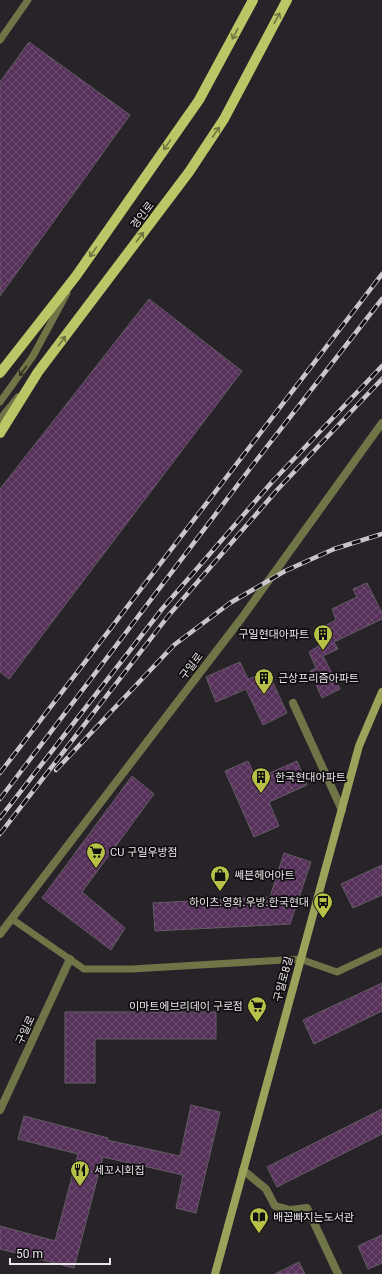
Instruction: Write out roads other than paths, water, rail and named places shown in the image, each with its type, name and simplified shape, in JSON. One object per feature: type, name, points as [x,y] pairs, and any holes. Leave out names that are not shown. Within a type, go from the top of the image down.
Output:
[{"type":"main road","name":"경인로","points":[[0,373],[76,276],[199,100],[253,0]]},
{"type":"main road","name":"경인로","points":[[0,433],[38,372],[189,172],[224,119],[287,0]]},
{"type":"street","name":"구일로","points":[[0,934],[241,619],[382,423]]},
{"type":"street","name":"구일로8길","points":[[215,1274],[359,746],[382,692]]},
{"type":"street","points":[[293,703],[342,810]]},
{"type":"street","name":"구일로","points":[[0,1110],[70,959]]},
{"type":"street","points":[[243,1170],[266,1189],[275,1206],[290,1210],[307,1208],[338,1274]]},
{"type":"lane","points":[[0,40],[28,0]]},
{"type":"lane","points":[[0,402],[33,356],[76,276]]},
{"type":"lane","points":[[0,419],[38,372]]},
{"type":"lane","points":[[12,919],[84,969],[132,969],[300,959],[337,972],[382,951]]},
{"type":"railway","points":[[0,773],[382,274]]},
{"type":"railway","points":[[0,799],[252,466],[382,299]]},
{"type":"railway","points":[[0,818],[162,609],[272,482],[382,366]]},
{"type":"railway","points":[[0,834],[169,615],[278,489],[382,379]]},
{"type":"railway","points":[[56,770],[174,645],[230,603],[285,571],[334,549],[382,534]]},
{"type":"place","name":"구일현대아파트","points":[[323,651]]},
{"type":"place","name":"근상프리즘아파트","points":[[264,695]]},
{"type":"place","name":"한국현대아파트","points":[[261,794]]},
{"type":"place","name":"CU 구일우방점","points":[[96,869]]},
{"type":"place","name":"쎄븐헤어아트","points":[[220,892]]},
{"type":"place","name":"하이츠.영화.우방.한국현대","points":[[323,919]]},
{"type":"place","name":"이마트에브리데이 구로점","points":[[257,1023]]},
{"type":"place","name":"세꼬시회집","points":[[80,1187]]},
{"type":"place","name":"배꼽빠지는도서관","points":[[259,1234]]}]
